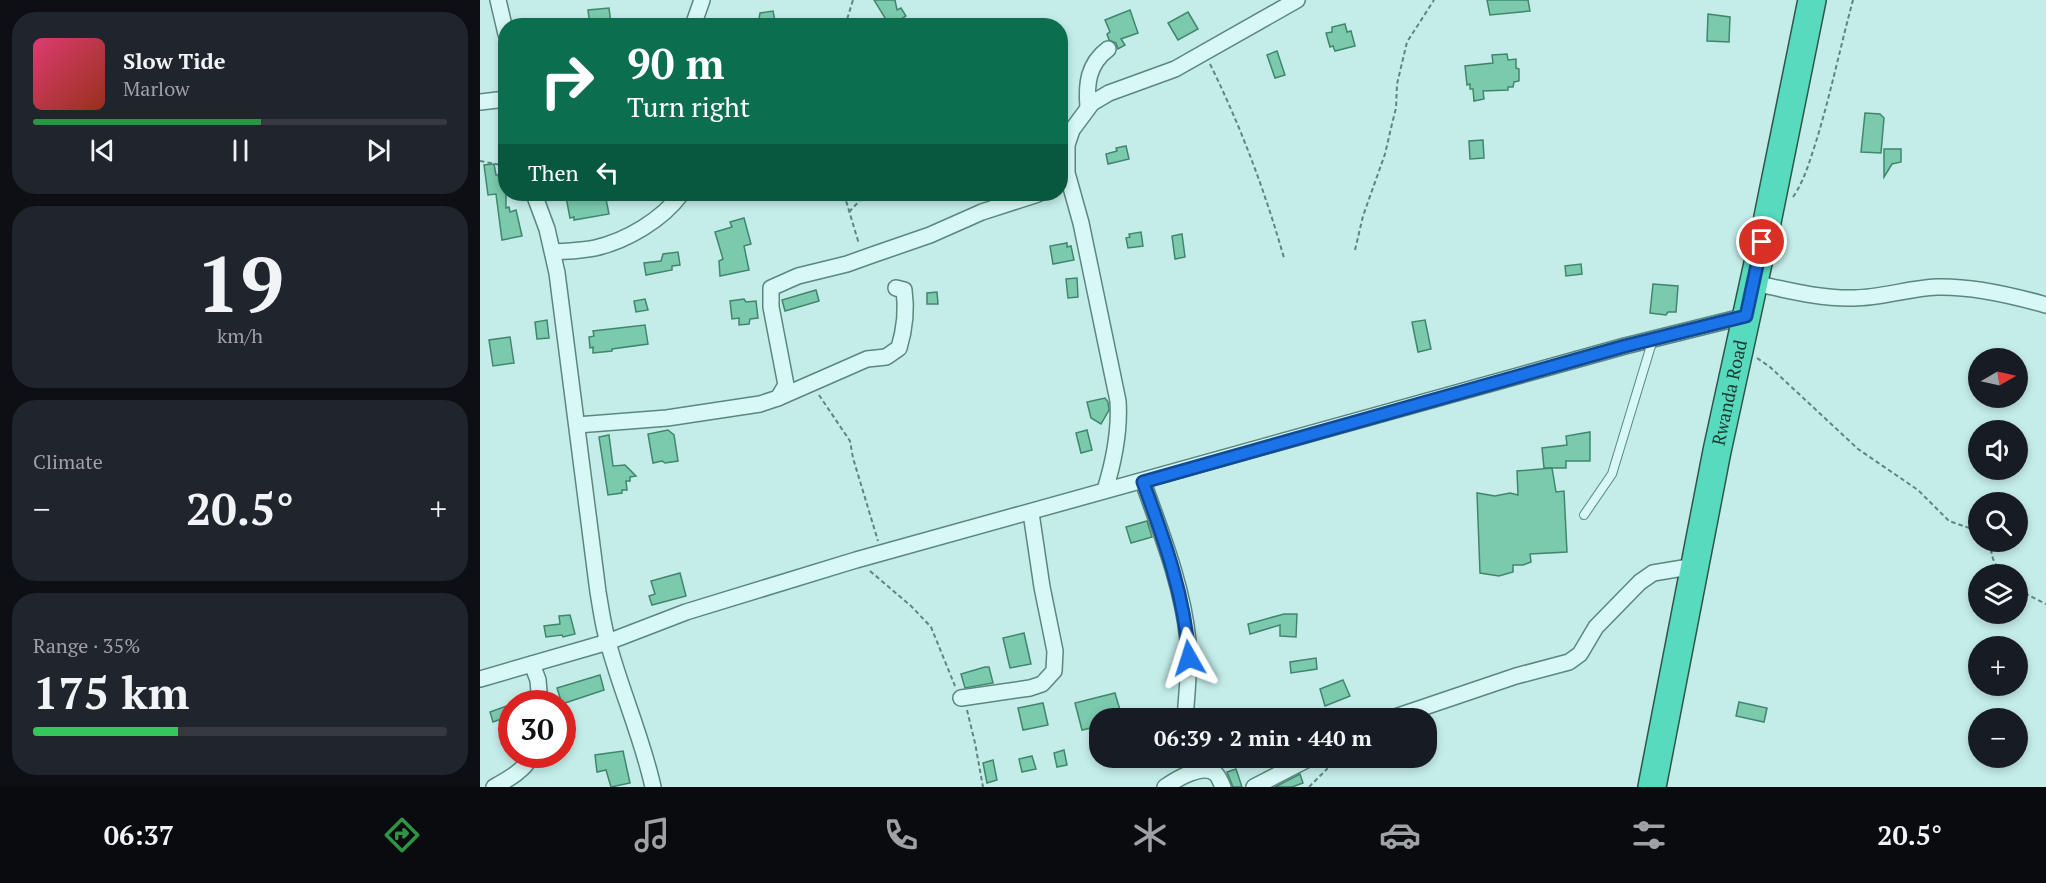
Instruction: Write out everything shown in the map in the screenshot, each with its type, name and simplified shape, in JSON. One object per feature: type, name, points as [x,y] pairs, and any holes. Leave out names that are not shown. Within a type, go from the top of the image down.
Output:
[{"type":"highway","name":"Rwanda Road","points":[[1652,787],[1695,566],[1812,0]]},
{"type":"street","points":[[498,0],[502,18]]},
{"type":"street","points":[[698,13],[716,0]]},
{"type":"street","points":[[1068,142],[1072,130],[1088,107],[1109,93],[1175,69],[1297,0]]},
{"type":"street","points":[[1088,107],[1087,87],[1090,70],[1099,56],[1108,49]]},
{"type":"street","points":[[480,102],[498,100]]},
{"type":"street","points":[[1068,193],[1081,223],[1118,401],[1115,453],[1105,490]]},
{"type":"street","points":[[537,201],[553,252],[598,592],[608,642],[640,736],[653,787]]},
{"type":"street","points":[[553,252],[610,244],[644,227],[676,201]]},
{"type":"street","points":[[778,398],[786,385],[771,307],[771,288],[798,276],[864,258],[930,235],[982,212],[999,201]]},
{"type":"street","points":[[1754,283],[1828,298],[1855,298],[1918,289],[1954,287],[1998,293],[2046,305]]},
{"type":"street","points":[[577,425],[675,417],[760,404],[867,360],[886,357],[899,348],[905,329],[904,290],[896,288]]},
{"type":"street","points":[[480,679],[608,642],[686,612],[879,553],[1031,513],[1105,490],[1143,482],[1653,339],[1746,316]]},
{"type":"street","points":[[1143,482],[1168,555],[1188,638],[1189,677],[1186,708]]},
{"type":"street","points":[[961,698],[1042,684],[1054,671],[1055,651],[1042,587],[1031,513]]},
{"type":"street","points":[[1422,708],[1516,676],[1569,662],[1580,654],[1596,627],[1640,582],[1653,573],[1695,566]]},
{"type":"street","points":[[532,664],[539,690]]},
{"type":"street","points":[[494,787],[521,768]]},
{"type":"street","points":[[1165,787],[1183,776],[1190,768]]},
{"type":"street","points":[[1203,768],[1215,774],[1223,787]]},
{"type":"street","points":[[1254,787],[1291,768]]},
{"type":"lane","points":[[1584,515],[1612,474],[1653,339]]},
{"type":"path","points":[[847,18],[853,0]]},
{"type":"path","points":[[1355,250],[1363,216],[1387,145],[1396,108],[1397,84],[1407,42],[1434,0]]},
{"type":"path","points":[[1788,202],[1806,172],[1816,142],[1832,92],[1836,64],[1853,0]]},
{"type":"path","points":[[1205,53],[1232,108],[1272,215],[1284,258]]},
{"type":"path","points":[[480,161],[498,164]]},
{"type":"path","points":[[846,201],[864,258]]},
{"type":"path","points":[[849,212],[859,201]]},
{"type":"path","points":[[1740,345],[1770,367],[1866,455],[1918,490],[1949,521],[1968,528]]},
{"type":"path","points":[[808,385],[822,398],[850,441],[879,553]]},
{"type":"path","points":[[856,560],[911,606],[931,627],[971,724],[983,787]]},
{"type":"path","points":[[2028,595],[2046,604]]},
{"type":"path","points":[[1309,787],[1327,768]]},
{"type":"building","points":[[874,0],[895,0],[897,10],[901,8],[906,16],[885,18]]},
{"type":"building","points":[[1487,0],[1528,0],[1530,11],[1490,15]]},
{"type":"building","points":[[609,8],[610,18],[589,18],[588,10]]},
{"type":"building","points":[[1130,10],[1138,33],[1121,39],[1125,45],[1118,49],[1116,43],[1109,40],[1107,34],[1110,32],[1105,20]]},
{"type":"building","points":[[773,11],[774,18],[759,18],[760,13]]},
{"type":"building","points":[[1188,12],[1198,29],[1178,40],[1168,23]]},
{"type":"building","points":[[1708,14],[1730,17],[1729,42],[1707,41]]},
{"type":"building","points":[[1345,24],[1347,32],[1351,31],[1355,46],[1335,51],[1333,46],[1330,47],[1326,33],[1332,32],[1332,27]]},
{"type":"building","points":[[1277,51],[1285,75],[1275,78],[1267,55]]},
{"type":"building","points":[[1507,54],[1508,60],[1516,59],[1519,81],[1514,82],[1513,87],[1508,87],[1508,90],[1483,91],[1484,99],[1474,101],[1473,89],[1470,89],[1470,84],[1467,85],[1465,66],[1493,63],[1492,55]]},
{"type":"building","points":[[1865,113],[1880,114],[1884,118],[1881,153],[1861,152]]},
{"type":"building","points":[[1483,140],[1484,158],[1470,159],[1469,141]]},
{"type":"building","points":[[1126,146],[1129,159],[1108,164],[1106,154],[1117,151],[1116,148]]},
{"type":"building","points":[[1884,149],[1901,149],[1901,162],[1892,164],[1884,177]]},
{"type":"building","points":[[494,164],[496,175],[498,175],[498,201],[506,201],[506,208],[509,207],[510,212],[516,210],[522,236],[502,240],[496,194],[488,195],[484,165]]},
{"type":"building","points":[[567,201],[606,201],[609,214],[574,220],[574,217],[570,218]]},
{"type":"building","points":[[744,218],[751,244],[744,246],[749,270],[720,276],[719,261],[723,259],[715,232],[732,227],[730,222]]},
{"type":"building","points":[[1141,232],[1143,246],[1128,248],[1126,238],[1130,237],[1129,234]]},
{"type":"building","points":[[1182,234],[1185,257],[1175,259],[1172,236]]},
{"type":"building","points":[[1067,243],[1067,247],[1071,246],[1074,260],[1053,264],[1050,246]]},
{"type":"building","points":[[678,252],[680,265],[672,266],[672,270],[646,275],[644,263],[661,261],[663,254]]},
{"type":"building","points":[[1581,264],[1582,274],[1566,276],[1565,266]]},
{"type":"building","points":[[1077,278],[1078,297],[1068,298],[1066,279]]},
{"type":"building","points":[[1653,284],[1678,286],[1676,312],[1668,312],[1666,315],[1650,313]]},
{"type":"building","points":[[816,290],[819,301],[785,311],[782,300]]},
{"type":"building","points":[[937,292],[938,304],[927,304],[927,293]]},
{"type":"building","points":[[645,299],[648,310],[636,312],[634,301]]},
{"type":"building","points":[[744,299],[746,302],[756,301],[758,318],[750,319],[749,324],[739,325],[739,318],[732,319],[730,301]]},
{"type":"building","points":[[547,320],[549,338],[537,339],[535,322]]},
{"type":"building","points":[[1425,320],[1431,349],[1418,352],[1412,322]]},
{"type":"building","points":[[645,325],[648,344],[593,353],[593,347],[590,348],[589,337],[594,336],[593,331]]},
{"type":"building","points":[[510,337],[514,363],[493,366],[489,340]]},
{"type":"building","points":[[1105,398],[1109,410],[1101,424],[1091,418],[1087,402]]},
{"type":"building","points":[[668,430],[674,435],[678,461],[653,463],[648,434]]},
{"type":"building","points":[[1087,430],[1092,450],[1081,453],[1076,433]]},
{"type":"building","points":[[1590,432],[1590,461],[1566,461],[1566,468],[1544,468],[1542,448],[1567,445],[1566,436]]},
{"type":"building","points":[[609,435],[613,466],[625,465],[636,476],[626,481],[627,490],[608,495],[599,437]]},
{"type":"building","points":[[1552,468],[1556,492],[1564,491],[1567,552],[1530,554],[1531,562],[1513,565],[1513,572],[1499,576],[1480,573],[1477,493],[1495,496],[1510,493],[1518,495],[1517,471]]},
{"type":"building","points":[[1147,521],[1152,537],[1131,543],[1126,527]]},
{"type":"building","points":[[680,573],[686,596],[652,605],[649,596],[655,594],[651,581]]},
{"type":"building","points":[[1284,614],[1297,614],[1296,637],[1280,636],[1280,625],[1250,634],[1248,624]]},
{"type":"building","points":[[570,615],[575,634],[546,637],[544,626],[560,624],[559,616]]},
{"type":"building","points":[[1024,633],[1031,664],[1010,668],[1003,638]]},
{"type":"building","points":[[1316,658],[1317,669],[1291,673],[1290,662]]},
{"type":"building","points":[[989,667],[993,683],[965,688],[961,674]]},
{"type":"building","points":[[600,675],[604,690],[576,699],[576,690],[558,690],[557,688]]},
{"type":"building","points":[[1343,680],[1350,696],[1325,706],[1320,689]]},
{"type":"building","points":[[1115,693],[1119,708],[1089,708],[1089,728],[1082,730],[1075,703]]},
{"type":"building","points":[[1739,702],[1767,708],[1764,722],[1736,716]]},
{"type":"building","points":[[1043,703],[1048,725],[1023,730],[1018,708]]},
{"type":"building","points":[[498,709],[498,720],[493,722],[490,712]]},
{"type":"building","points":[[1064,750],[1067,765],[1057,767],[1054,753]]},
{"type":"building","points":[[623,751],[630,783],[611,787],[606,770],[597,772],[595,755]]},
{"type":"building","points":[[1032,756],[1036,769],[1022,772],[1019,759]]},
{"type":"building","points":[[993,760],[997,780],[987,783],[983,763]]},
{"type":"building","points":[[1236,769],[1242,787],[1233,787],[1227,772]]},
{"type":"building","points":[[1300,774],[1303,783],[1292,787],[1275,787]]},
{"type":"route","points":[[1189,658],[1188,638],[1173,572],[1143,482],[1625,346],[1746,316],[1762,242]]}]
